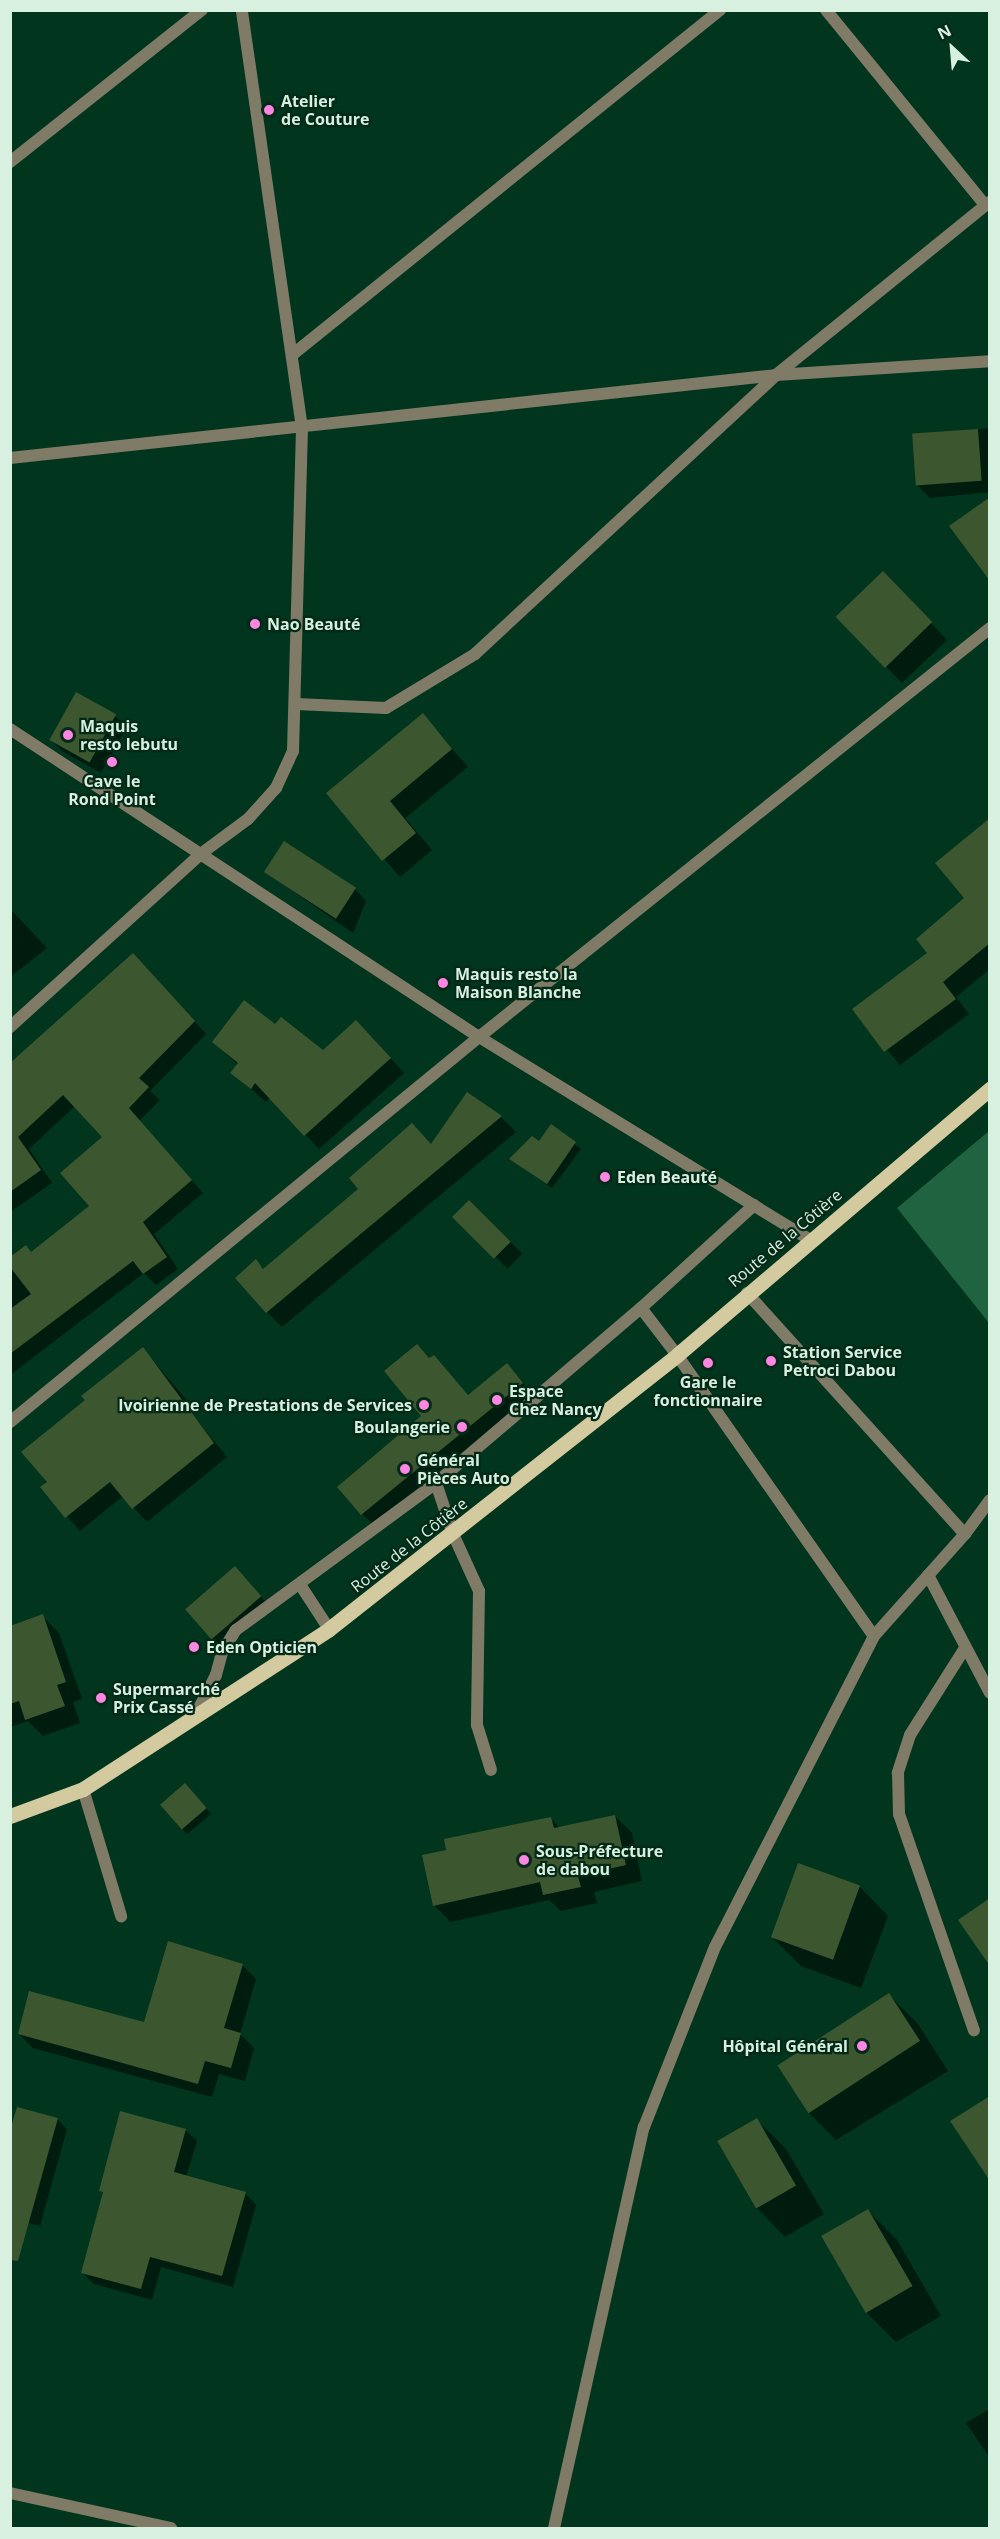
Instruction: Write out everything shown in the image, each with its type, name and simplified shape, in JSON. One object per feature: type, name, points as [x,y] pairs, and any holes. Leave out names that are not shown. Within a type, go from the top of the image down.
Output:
[{"type":"main road","name":"Route de la Côtière","points":[[10,1816],[83,1789],[193,1720],[329,1629],[453,1534],[677,1354],[990,1089]]},
{"type":"street","points":[[10,162],[202,10]]},
{"type":"street","points":[[10,1027],[202,853],[248,819],[276,788],[293,751],[302,428],[242,10]]},
{"type":"street","points":[[292,355],[720,10]]},
{"type":"street","points":[[296,704],[386,708],[475,654],[776,375],[987,204],[826,10]]},
{"type":"street","points":[[10,458],[776,375],[990,361]]},
{"type":"street","points":[[10,1422],[479,1037],[990,628]]},
{"type":"street","points":[[10,729],[479,1037],[810,1240]]},
{"type":"street","points":[[193,1720],[216,1675],[222,1652],[236,1630],[301,1586],[436,1484],[641,1308],[753,1204]]},
{"type":"street","points":[[747,1293],[965,1534]]},
{"type":"street","points":[[641,1308],[677,1354],[874,1636]]},
{"type":"street","points":[[436,1484],[453,1534],[479,1591],[477,1725],[491,1770]]},
{"type":"street","points":[[554,2529],[644,2127],[715,1947],[874,1636],[965,1534],[990,1500]]},
{"type":"street","points":[[928,1575],[964,1648],[990,1693]]},
{"type":"street","points":[[301,1586],[329,1629]]},
{"type":"street","points":[[964,1648],[910,1735],[898,1773],[899,1814],[974,2030]]},
{"type":"street","points":[[83,1789],[121,1916]]},
{"type":"street","points":[[10,2493],[171,2529]]},
{"type":"green space","points":[[989,1131],[989,1323],[897,1208]]},
{"type":"building","points":[[978,429],[982,481],[916,485],[912,434]]},
{"type":"building","points":[[990,497],[990,581],[949,526]]},
{"type":"building","points":[[883,571],[932,622],[885,668],[836,617]]},
{"type":"building","points":[[76,692],[116,714],[90,762],[49,740]]},
{"type":"building","points":[[423,713],[452,749],[390,801],[416,833],[382,861],[326,793]]},
{"type":"building","points":[[990,818],[990,943],[943,982],[956,999],[884,1052],[852,1009],[927,953],[916,939],[964,898],[935,863]]},
{"type":"building","points":[[284,841],[356,888],[336,919],[264,872]]},
{"type":"building","points":[[133,953],[195,1021],[139,1078],[149,1087],[129,1108],[192,1180],[143,1222],[167,1257],[143,1274],[133,1261],[10,1354],[10,1309],[31,1294],[10,1267],[10,1257],[26,1245],[31,1252],[89,1206],[60,1173],[102,1137],[63,1095],[18,1137],[41,1170],[10,1192],[10,1063]]},
{"type":"building","points":[[244,1000],[275,1024],[281,1017],[323,1050],[356,1020],[391,1058],[304,1136],[255,1083],[251,1089],[230,1073],[238,1063],[212,1042]]},
{"type":"building","points":[[467,1092],[502,1116],[266,1313],[235,1278],[256,1259],[263,1269],[358,1189],[349,1178],[412,1123],[431,1144]]},
{"type":"building","points":[[551,1124],[576,1142],[547,1184],[509,1159],[532,1136],[539,1141]]},
{"type":"building","points":[[469,1200],[511,1242],[494,1259],[452,1217]]},
{"type":"building","points":[[417,1344],[429,1358],[434,1355],[468,1395],[507,1363],[523,1383],[361,1515],[337,1487],[421,1416],[384,1371]]},
{"type":"building","points":[[143,1347],[214,1443],[132,1509],[110,1482],[65,1518],[40,1487],[47,1482],[21,1452],[85,1400],[81,1396]]},
{"type":"building","points":[[235,1566],[261,1596],[211,1639],[185,1609]]},
{"type":"building","points":[[43,1614],[66,1682],[57,1685],[65,1706],[25,1720],[19,1701],[10,1704],[10,1626]]},
{"type":"building","points":[[185,1783],[207,1808],[182,1830],[160,1805]]},
{"type":"building","name":"Sous-Préfecture de dabou","points":[[615,1815],[626,1865],[578,1876],[581,1887],[543,1895],[540,1882],[433,1906],[422,1855],[446,1850],[444,1839],[551,1817],[554,1828]]},
{"type":"building","points":[[798,1863],[860,1886],[833,1960],[771,1937]]},
{"type":"building","points":[[990,1898],[990,1966],[958,1920]]},
{"type":"building","points":[[168,1941],[243,1964],[224,2028],[241,2033],[231,2068],[205,2061],[198,2084],[18,2034],[29,1991],[144,2022]]},
{"type":"building","points":[[889,1993],[920,2041],[809,2113],[777,2065]]},
{"type":"building","points":[[990,2096],[990,2181],[950,2121]]},
{"type":"building","points":[[17,2107],[58,2118],[18,2261],[10,2260],[10,2130]]},
{"type":"building","points":[[120,2111],[186,2129],[174,2172],[246,2192],[222,2276],[150,2257],[141,2289],[81,2273],[103,2192],[99,2191]]},
{"type":"building","points":[[757,2118],[796,2186],[756,2209],[717,2141]]},
{"type":"building","points":[[868,2209],[912,2286],[866,2313],[821,2236]]},
{"type":"place","name":"Atelier de Couture","points":[[269,110]]},
{"type":"place","name":"Nao Beauté","points":[[255,624]]},
{"type":"place","name":"Maquis resto lebutu","points":[[68,735]]},
{"type":"place","name":"Cave le Rond Point","points":[[112,762]]},
{"type":"place","name":"Maquis resto la Maison Blanche","points":[[443,983]]},
{"type":"place","name":"Eden Beauté","points":[[605,1177]]},
{"type":"place","name":"Station Service Petroci Dabou","points":[[771,1361]]},
{"type":"place","name":"Gare le fonctionnaire","points":[[708,1363]]},
{"type":"place","name":"Espace Chez Nancy","points":[[497,1400]]},
{"type":"place","name":"Ivoirienne de Prestations de Services","points":[[424,1405]]},
{"type":"place","name":"Boulangerie","points":[[462,1427]]},
{"type":"place","name":"Général Pièces Auto","points":[[405,1469]]},
{"type":"place","name":"Eden Opticien","points":[[194,1647]]},
{"type":"place","name":"Supermarché Prix Cassé","points":[[101,1698]]},
{"type":"place","name":"Sous-Préfecture de dabou","points":[[524,1860]]},
{"type":"place","name":"Hôpital Général","points":[[862,2046]]}]
